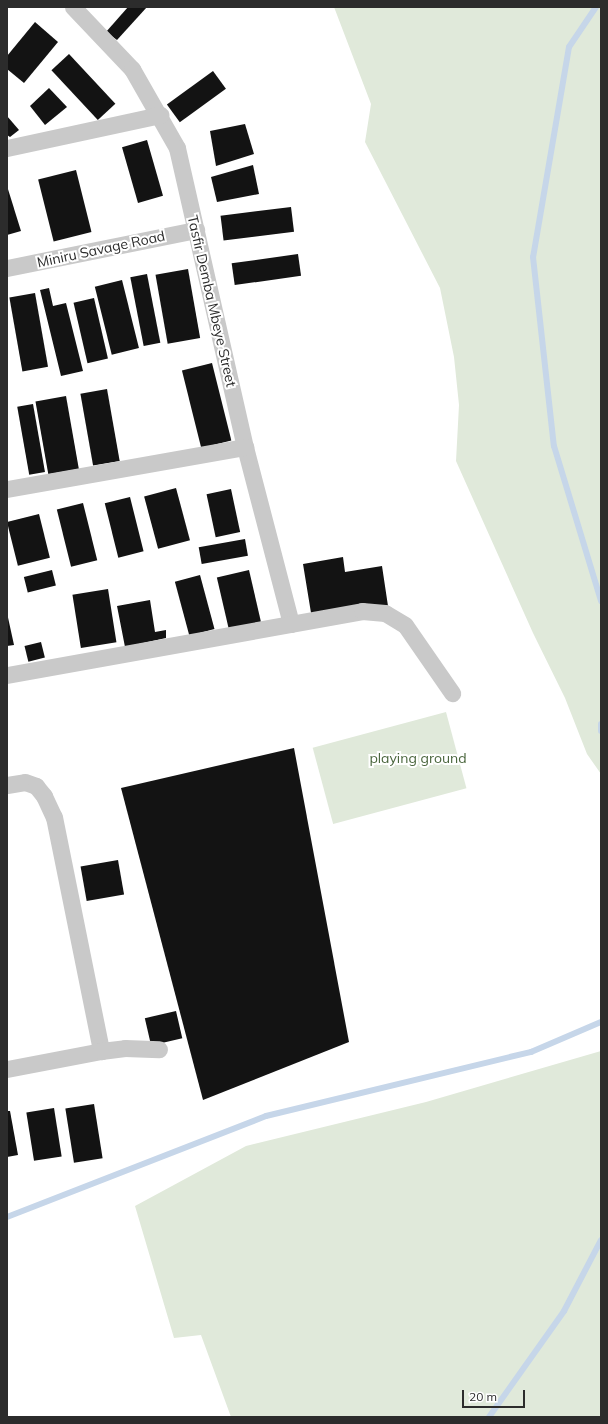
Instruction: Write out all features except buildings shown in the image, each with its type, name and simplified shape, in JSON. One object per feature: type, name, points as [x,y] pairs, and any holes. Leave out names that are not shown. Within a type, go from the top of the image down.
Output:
[{"type":"street","name":"Tasfir Demba Mbeye Street","points":[[74,7],[132,69],[160,115],[177,148],[245,448],[291,624]]},
{"type":"street","points":[[7,148],[160,115]]},
{"type":"street","name":"Miniru Savage Road","points":[[7,268],[196,230]]},
{"type":"street","points":[[7,489],[245,448]]},
{"type":"street","points":[[7,675],[362,611],[385,613],[405,625],[452,693]]},
{"type":"street","points":[[7,785],[25,782],[36,786],[44,796],[54,817],[101,1051]]},
{"type":"street","points":[[7,1069],[101,1051],[125,1048],[159,1049]]},
{"type":"green space","points":[[334,7],[601,7],[601,774],[587,754],[565,698],[533,633],[456,461],[459,405],[454,357],[440,288],[365,142],[371,104]]},
{"type":"green space","name":"playing ground","points":[[446,712],[466,788],[333,824],[313,748]]},
{"type":"green space","points":[[601,1051],[601,1417],[231,1417],[201,1335],[174,1338],[135,1206],[246,1146],[426,1102]]},
{"type":"waterway","points":[[596,7],[569,47],[533,257],[554,446],[601,601]]},
{"type":"waterway","points":[[601,724],[601,731]]},
{"type":"waterway","points":[[7,1217],[266,1116],[531,1052],[601,1022]]},
{"type":"waterway","points":[[489,1417],[564,1311],[601,1240]]}]
